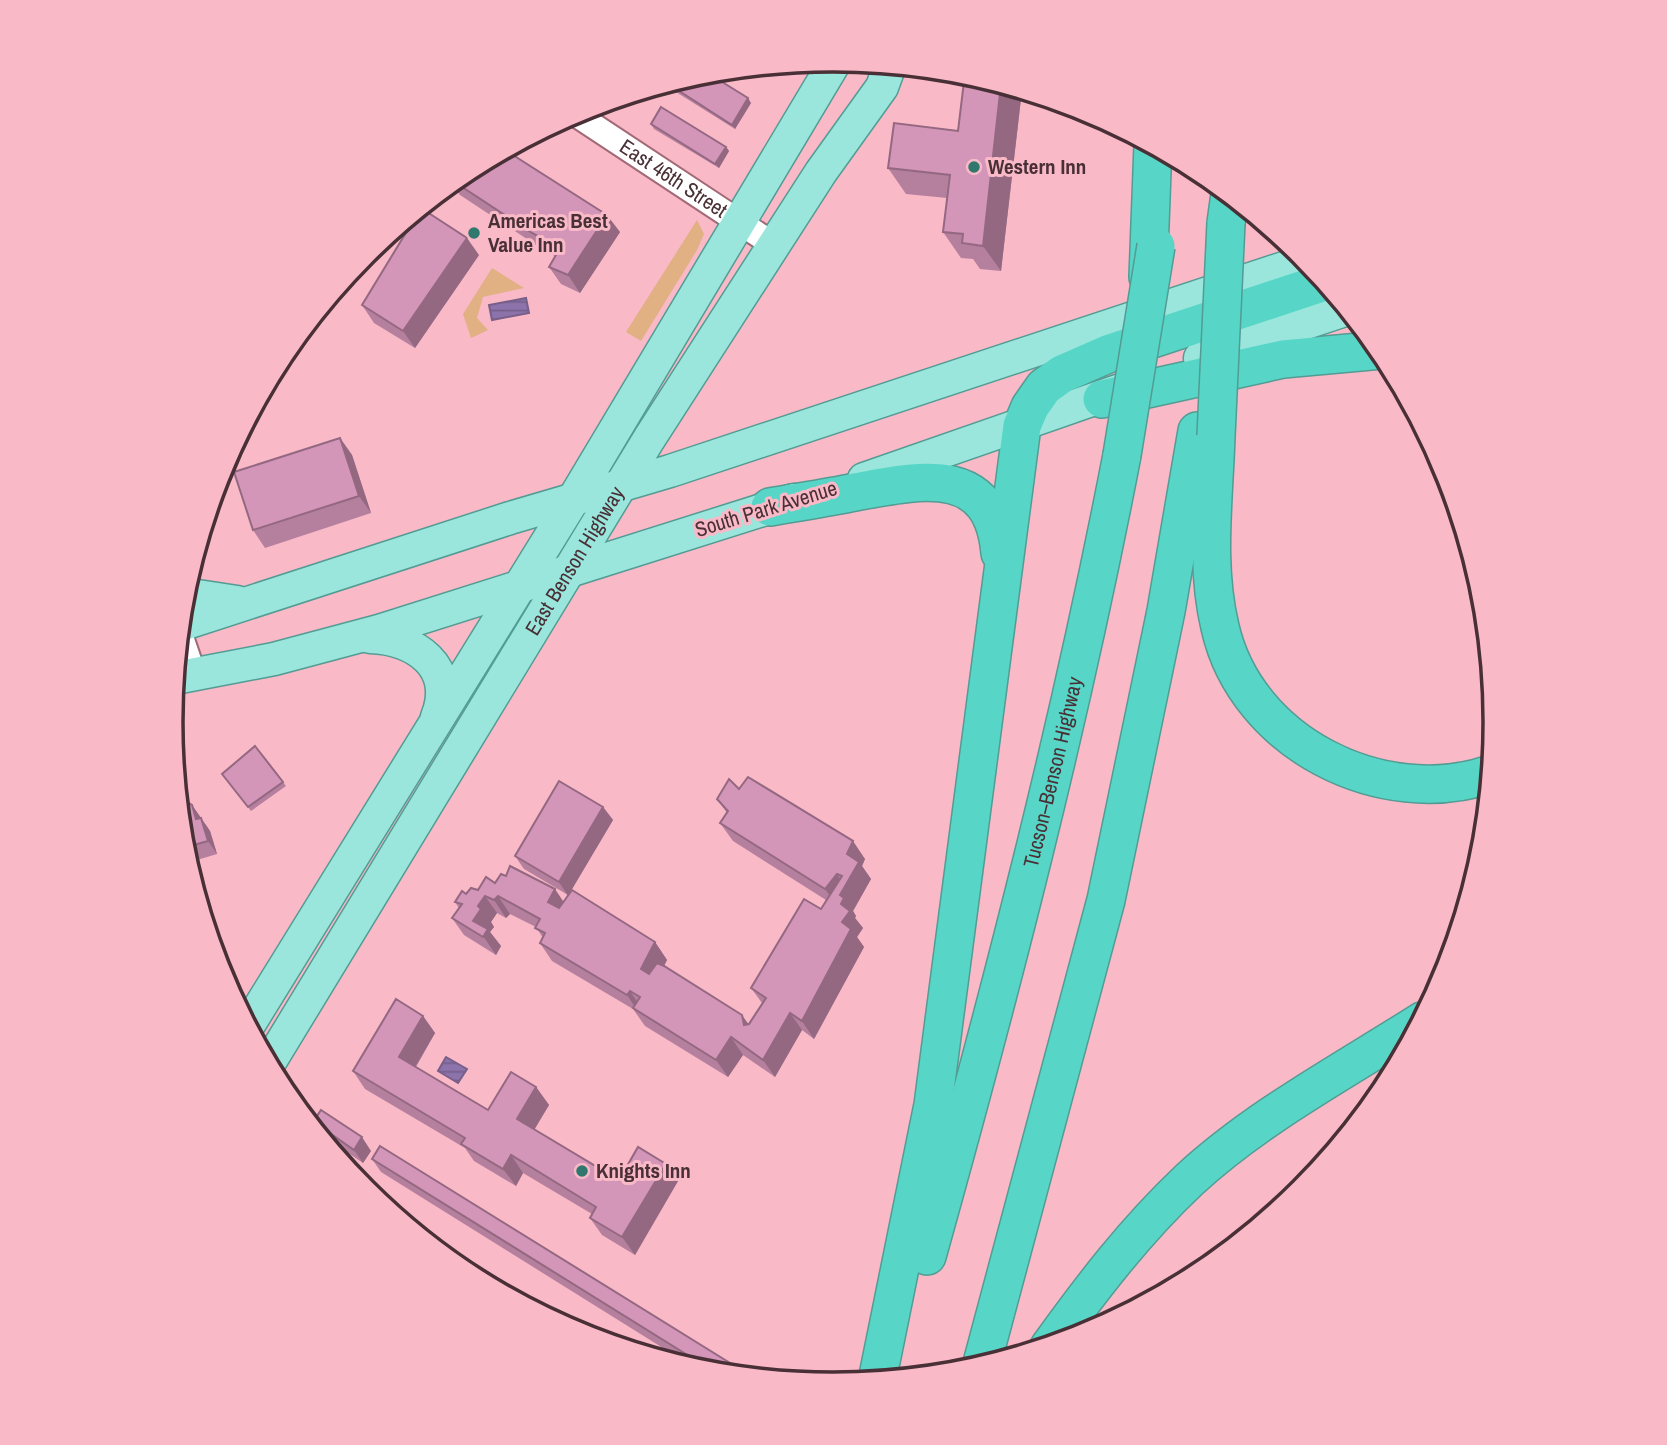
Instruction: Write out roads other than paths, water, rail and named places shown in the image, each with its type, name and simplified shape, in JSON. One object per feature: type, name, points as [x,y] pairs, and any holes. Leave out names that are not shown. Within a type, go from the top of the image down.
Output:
[{"type":"highway","points":[[1153,156],[1153,246]]},
{"type":"highway","name":"Tucson–Benson Highway","points":[[896,1370],[1042,828],[1082,654],[1122,455],[1167,164]]},
{"type":"highway","points":[[984,1355],[1105,900],[1206,433],[1228,208]]},
{"type":"highway","points":[[879,1372],[933,1105],[1022,426],[1030,407],[1044,387],[1062,374],[1110,353],[1316,285]]},
{"type":"highway","points":[[1102,399],[1283,359],[1368,351]]},
{"type":"highway","points":[[1206,433],[1213,593],[1220,630],[1249,689],[1268,713],[1312,752],[1340,767],[1376,778],[1413,785],[1447,784],[1482,776]]},
{"type":"highway","points":[[770,507],[919,482],[943,481],[962,487],[986,507],[994,521],[999,535],[1000,583]]},
{"type":"highway","points":[[1058,1333],[1099,1277],[1190,1179],[1241,1139],[1406,1032]]},
{"type":"main road","name":"East Benson Highway","points":[[254,1017],[573,499],[829,72]]},
{"type":"main road","name":"East Benson Highway","points":[[274,1055],[621,486],[774,245],[882,87],[887,74]]},
{"type":"main road","points":[[191,622],[621,486],[1296,264]]},
{"type":"main road","name":"South Park Avenue","points":[[184,677],[274,659],[348,639],[814,495],[1102,399],[1175,367],[1339,312]]},
{"type":"main road","points":[[195,596],[249,603]]},
{"type":"main road","points":[[348,639],[398,640],[409,644],[428,659],[442,688],[442,700],[431,729]]},
{"type":"street","name":"East 46th Street","points":[[585,121],[774,245]]},
{"type":"place","name":"Western Inn","points":[[974,167]]},
{"type":"place","name":"Americas Best Value Inn","points":[[474,233]]},
{"type":"place","name":"Knights Inn","points":[[582,1171]]}]
